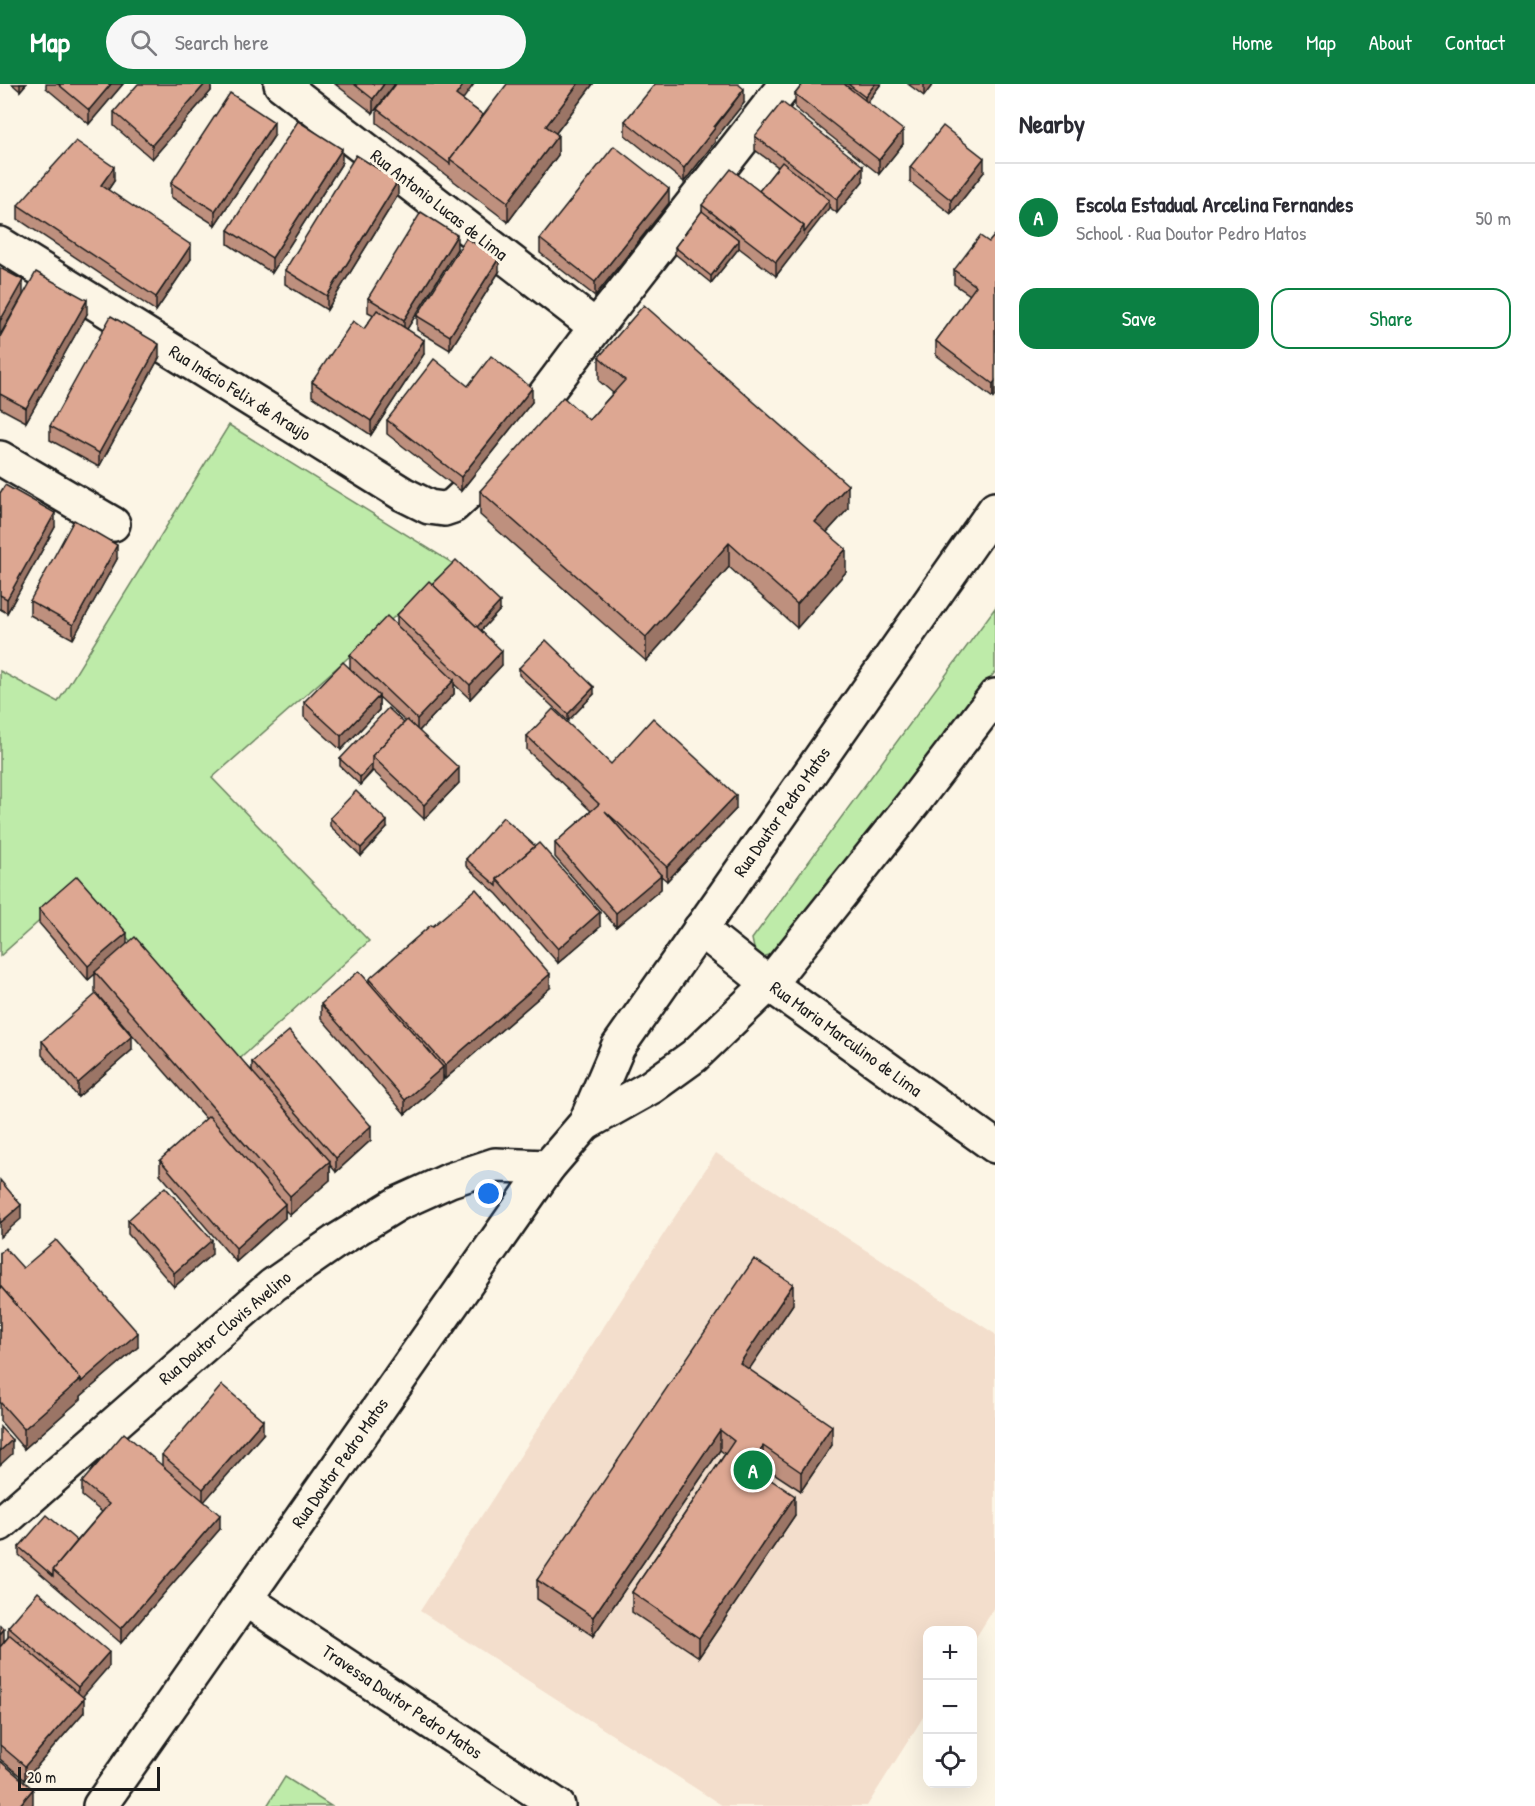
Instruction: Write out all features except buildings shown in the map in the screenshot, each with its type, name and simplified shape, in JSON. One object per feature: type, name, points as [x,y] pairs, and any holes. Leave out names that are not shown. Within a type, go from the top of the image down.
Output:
[{"type":"street","name":"Rua Antonio Lucas de Lima","points":[[281,84],[596,327]]},
{"type":"street","points":[[596,327],[786,84]]},
{"type":"street","name":"Rua Inácio Felix de Araujo","points":[[0,244],[403,494],[429,507],[453,506],[480,481],[596,327]]},
{"type":"street","points":[[0,458],[113,524]]},
{"type":"street","name":"Rua Doutor Pedro Matos","points":[[100,1806],[548,1167],[585,1124],[618,1047],[995,508]]},
{"type":"street","name":"Rua Doutor Pedro Matos","points":[[585,1124],[651,1088],[694,1056],[769,984],[995,696]]},
{"type":"street","name":"Rua Maria Marculino de Lima","points":[[700,929],[769,984],[995,1146]]},
{"type":"street","name":"Rua Doutor Clovis Avelino","points":[[0,1524],[273,1284],[335,1242],[397,1204],[461,1176],[495,1165],[548,1167]]},
{"type":"street","name":"Travessa Doutor Pedro Matos","points":[[245,1599],[558,1806]]},
{"type":"shaded area","points":[[716,1153],[995,1334],[995,1607],[977,1636],[977,1626],[923,1626],[923,1717],[867,1806],[723,1806],[420,1611]]},
{"type":"green space","points":[[229,425],[454,564],[212,778],[369,941],[233,1065],[82,883],[0,956],[0,671],[58,702]]},
{"type":"green space","points":[[995,608],[995,672],[777,953],[756,958],[752,939]]},
{"type":"green space","points":[[285,1777],[331,1806],[267,1806]]},
{"type":"place","name":"Escola Estadual Arcelina Fernandes","points":[[753,1470]]}]
